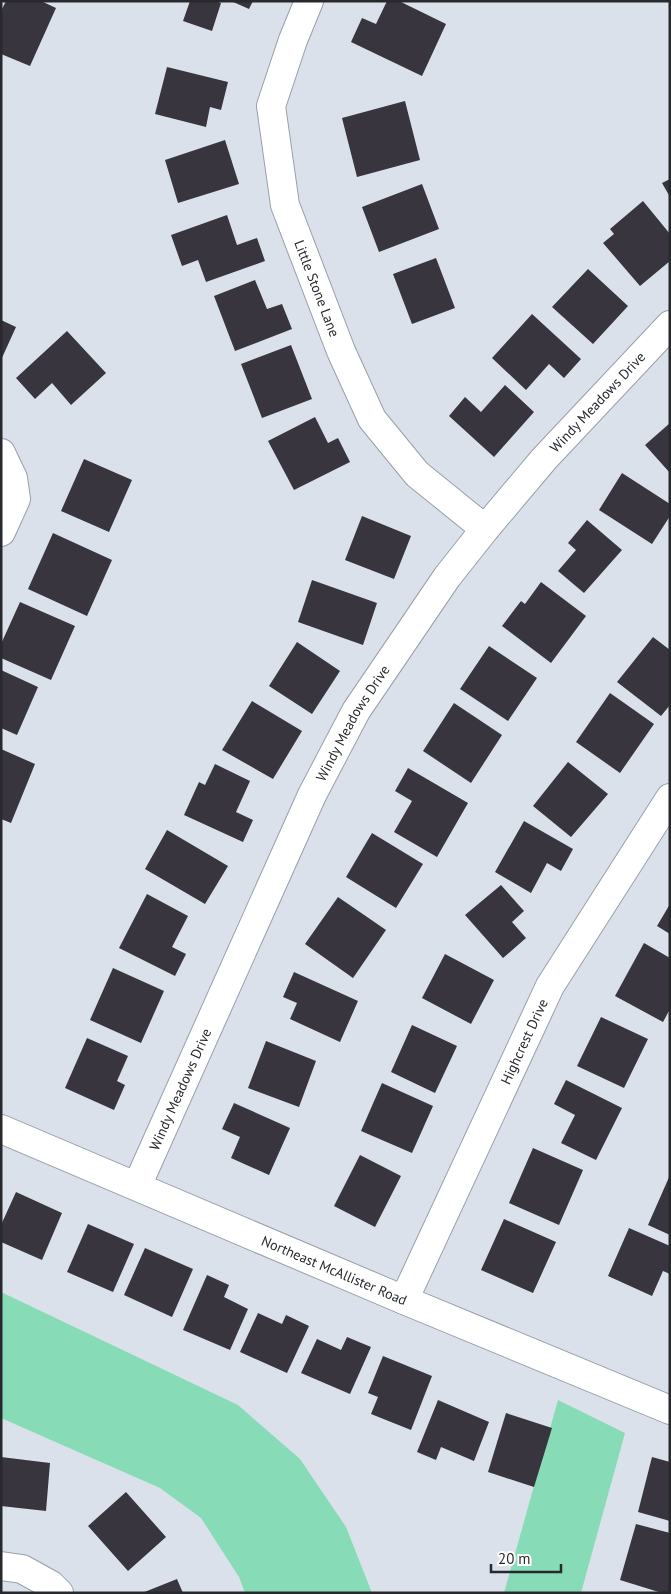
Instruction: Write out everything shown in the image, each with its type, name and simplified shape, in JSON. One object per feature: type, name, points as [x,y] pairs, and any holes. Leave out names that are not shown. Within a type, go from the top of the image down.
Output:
[{"type":"street","name":"Little Stone Lane","points":[[309,1],[293,40],[271,106],[285,205],[341,350],[372,419],[417,474],[485,529]]},
{"type":"street","name":"Windy Meadows Drive","points":[[137,1186],[312,795],[347,728],[447,577],[485,529],[544,459],[670,325]]},
{"type":"street","points":[[1,453],[14,478],[16,499],[1,532]]},
{"type":"street","name":"Highcrest Drive","points":[[404,1300],[550,986],[670,798]]},
{"type":"street","name":"Northeast McAllister Road","points":[[1,1129],[404,1300],[670,1410]]},
{"type":"street","points":[[12,1567],[51,1585],[59,1593]]},
{"type":"green space","points":[[1,1292],[238,1405],[300,1459],[346,1527],[372,1593],[245,1593],[239,1577],[201,1518],[160,1488],[1,1418]]},
{"type":"green space","points":[[558,1400],[625,1433],[581,1593],[504,1593]]},
{"type":"building","points":[[6,1],[41,1],[56,8],[30,66],[1,54],[1,11]]},
{"type":"building","points":[[190,1],[216,1],[221,3],[212,31],[183,21]]},
{"type":"building","points":[[231,1],[253,1],[249,9]]},
{"type":"building","points":[[387,1],[399,1],[446,24],[422,76],[351,42],[362,18],[376,24]]},
{"type":"building","points":[[167,67],[228,82],[221,110],[210,107],[206,127],[155,114]]},
{"type":"building","points":[[405,101],[420,160],[357,177],[342,118]]},
{"type":"building","points":[[225,140],[239,184],[178,203],[165,160]]},
{"type":"building","points":[[670,179],[670,197],[662,183]]},
{"type":"building","points":[[422,184],[439,229],[379,252],[362,207]]},
{"type":"building","points":[[643,201],[670,234],[670,261],[640,286],[603,243],[614,234],[610,229]]},
{"type":"building","points":[[227,215],[237,245],[257,238],[265,261],[206,282],[198,260],[182,266],[171,235]]},
{"type":"building","points":[[436,258],[455,308],[412,324],[393,274]]},
{"type":"building","points":[[588,269],[628,306],[593,344],[552,307]]},
{"type":"building","points":[[255,280],[267,309],[282,304],[292,329],[235,351],[214,296]]},
{"type":"building","points":[[532,314],[581,359],[564,378],[549,364],[526,390],[492,358]]},
{"type":"building","points":[[1,320],[16,327],[1,360]]},
{"type":"building","points":[[67,331],[106,373],[71,405],[52,383],[35,399],[16,378]]},
{"type":"building","points":[[291,345],[312,399],[262,418],[241,364]]},
{"type":"building","points":[[505,385],[534,412],[494,457],[449,416],[465,397],[481,412]]},
{"type":"building","points":[[315,417],[328,443],[338,438],[350,462],[294,490],[268,441]]},
{"type":"building","points":[[670,423],[670,473],[645,445]]},
{"type":"building","points":[[84,459],[132,480],[109,532],[61,511]]},
{"type":"building","points":[[622,473],[670,504],[670,516],[652,544],[599,510]]},
{"type":"building","points":[[362,516],[411,536],[394,579],[345,560]]},
{"type":"building","points":[[587,520],[622,550],[584,593],[558,571],[576,550],[568,543]]},
{"type":"building","points":[[53,533],[112,560],[87,616],[28,589]]},
{"type":"building","points":[[312,580],[377,603],[363,645],[298,622]]},
{"type":"building","points":[[541,582],[586,616],[551,663],[502,626],[521,601],[525,604]]},
{"type":"building","points":[[20,602],[75,626],[51,680],[1,658],[1,644]]},
{"type":"building","points":[[653,637],[670,650],[670,705],[661,716],[617,682]]},
{"type":"building","points":[[297,642],[340,671],[312,714],[269,686]]},
{"type":"building","points":[[489,646],[537,678],[508,721],[460,689]]},
{"type":"building","points":[[1,670],[38,687],[17,735],[1,728]]},
{"type":"building","points":[[610,693],[654,724],[620,773],[576,742]]},
{"type":"building","points":[[252,701],[302,731],[273,779],[222,750]]},
{"type":"building","points":[[454,703],[502,735],[471,783],[423,751]]},
{"type":"building","points":[[1,749],[35,764],[11,823],[1,819]]},
{"type":"building","points":[[568,762],[608,794],[571,837],[533,806]]},
{"type":"building","points":[[215,764],[250,781],[236,812],[253,820],[243,842],[184,815],[199,782],[205,785]]},
{"type":"building","points":[[408,768],[468,803],[437,857],[394,832],[412,801],[395,791]]},
{"type":"building","points":[[524,821],[573,849],[561,871],[547,863],[531,893],[495,872]]},
{"type":"building","points":[[167,830],[228,866],[205,904],[145,869]]},
{"type":"building","points":[[372,833],[423,864],[396,908],[346,877]]},
{"type":"building","points":[[501,885],[524,911],[512,922],[526,938],[503,958],[465,915]]},
{"type":"building","points":[[147,894],[188,916],[172,947],[186,954],[175,976],[119,948]]},
{"type":"building","points":[[338,897],[386,930],[353,978],[305,944]]},
{"type":"building","points":[[670,904],[670,934],[657,926]]},
{"type":"building","points":[[644,943],[670,958],[670,1009],[663,1022],[615,996]]},
{"type":"building","points":[[445,954],[494,980],[471,1024],[422,998]]},
{"type":"building","points":[[113,968],[164,991],[141,1043],[90,1020]]},
{"type":"building","points":[[294,972],[358,1001],[340,1042],[290,1019],[297,1003],[283,997]]},
{"type":"building","points":[[601,1017],[648,1039],[624,1088],[577,1066]]},
{"type":"building","points":[[412,1025],[457,1046],[435,1093],[391,1072]]},
{"type":"building","points":[[87,1038],[128,1056],[117,1081],[125,1085],[114,1110],[65,1088]]},
{"type":"building","points":[[266,1041],[316,1061],[299,1107],[248,1088]]},
{"type":"building","points":[[566,1080],[622,1108],[596,1160],[561,1143],[575,1115],[554,1104]]},
{"type":"building","points":[[382,1083],[433,1106],[412,1153],[361,1131]]},
{"type":"building","points":[[234,1103],[290,1128],[269,1175],[231,1158],[240,1137],[222,1129]]},
{"type":"building","points":[[533,1148],[583,1170],[559,1225],[509,1203]]},
{"type":"building","points":[[360,1155],[401,1176],[375,1227],[334,1206]]},
{"type":"building","points":[[670,1175],[670,1235],[648,1225]]},
{"type":"building","points":[[16,1192],[62,1213],[42,1260],[1,1242],[1,1225]]},
{"type":"building","points":[[504,1219],[556,1242],[533,1293],[481,1270]]},
{"type":"building","points":[[88,1224],[134,1244],[113,1292],[67,1272]]},
{"type":"building","points":[[629,1228],[670,1246],[670,1274],[663,1271],[652,1296],[608,1276]]},
{"type":"building","points":[[145,1248],[193,1269],[172,1317],[124,1295]]},
{"type":"building","points":[[207,1275],[229,1285],[224,1297],[248,1309],[230,1350],[183,1330]]},
{"type":"building","points":[[258,1313],[282,1324],[286,1315],[309,1326],[287,1373],[240,1352]]},
{"type":"building","points":[[347,1337],[371,1347],[350,1394],[301,1373],[317,1339],[341,1350]]},
{"type":"building","points":[[383,1356],[432,1376],[411,1430],[371,1414],[378,1397],[368,1393]]},
{"type":"building","points":[[438,1400],[489,1422],[474,1461],[441,1447],[436,1460],[417,1452]]},
{"type":"building","points":[[506,1413],[552,1428],[534,1487],[488,1472]]},
{"type":"building","points":[[1,1457],[50,1463],[46,1511],[1,1506]]},
{"type":"building","points":[[652,1457],[670,1462],[670,1521],[638,1512]]},
{"type":"building","points":[[126,1492],[166,1537],[128,1571],[88,1526]]},
{"type":"building","points":[[636,1524],[670,1533],[670,1593],[662,1593],[620,1580]]},
{"type":"building","points":[[177,1579],[183,1593],[142,1593]]}]
